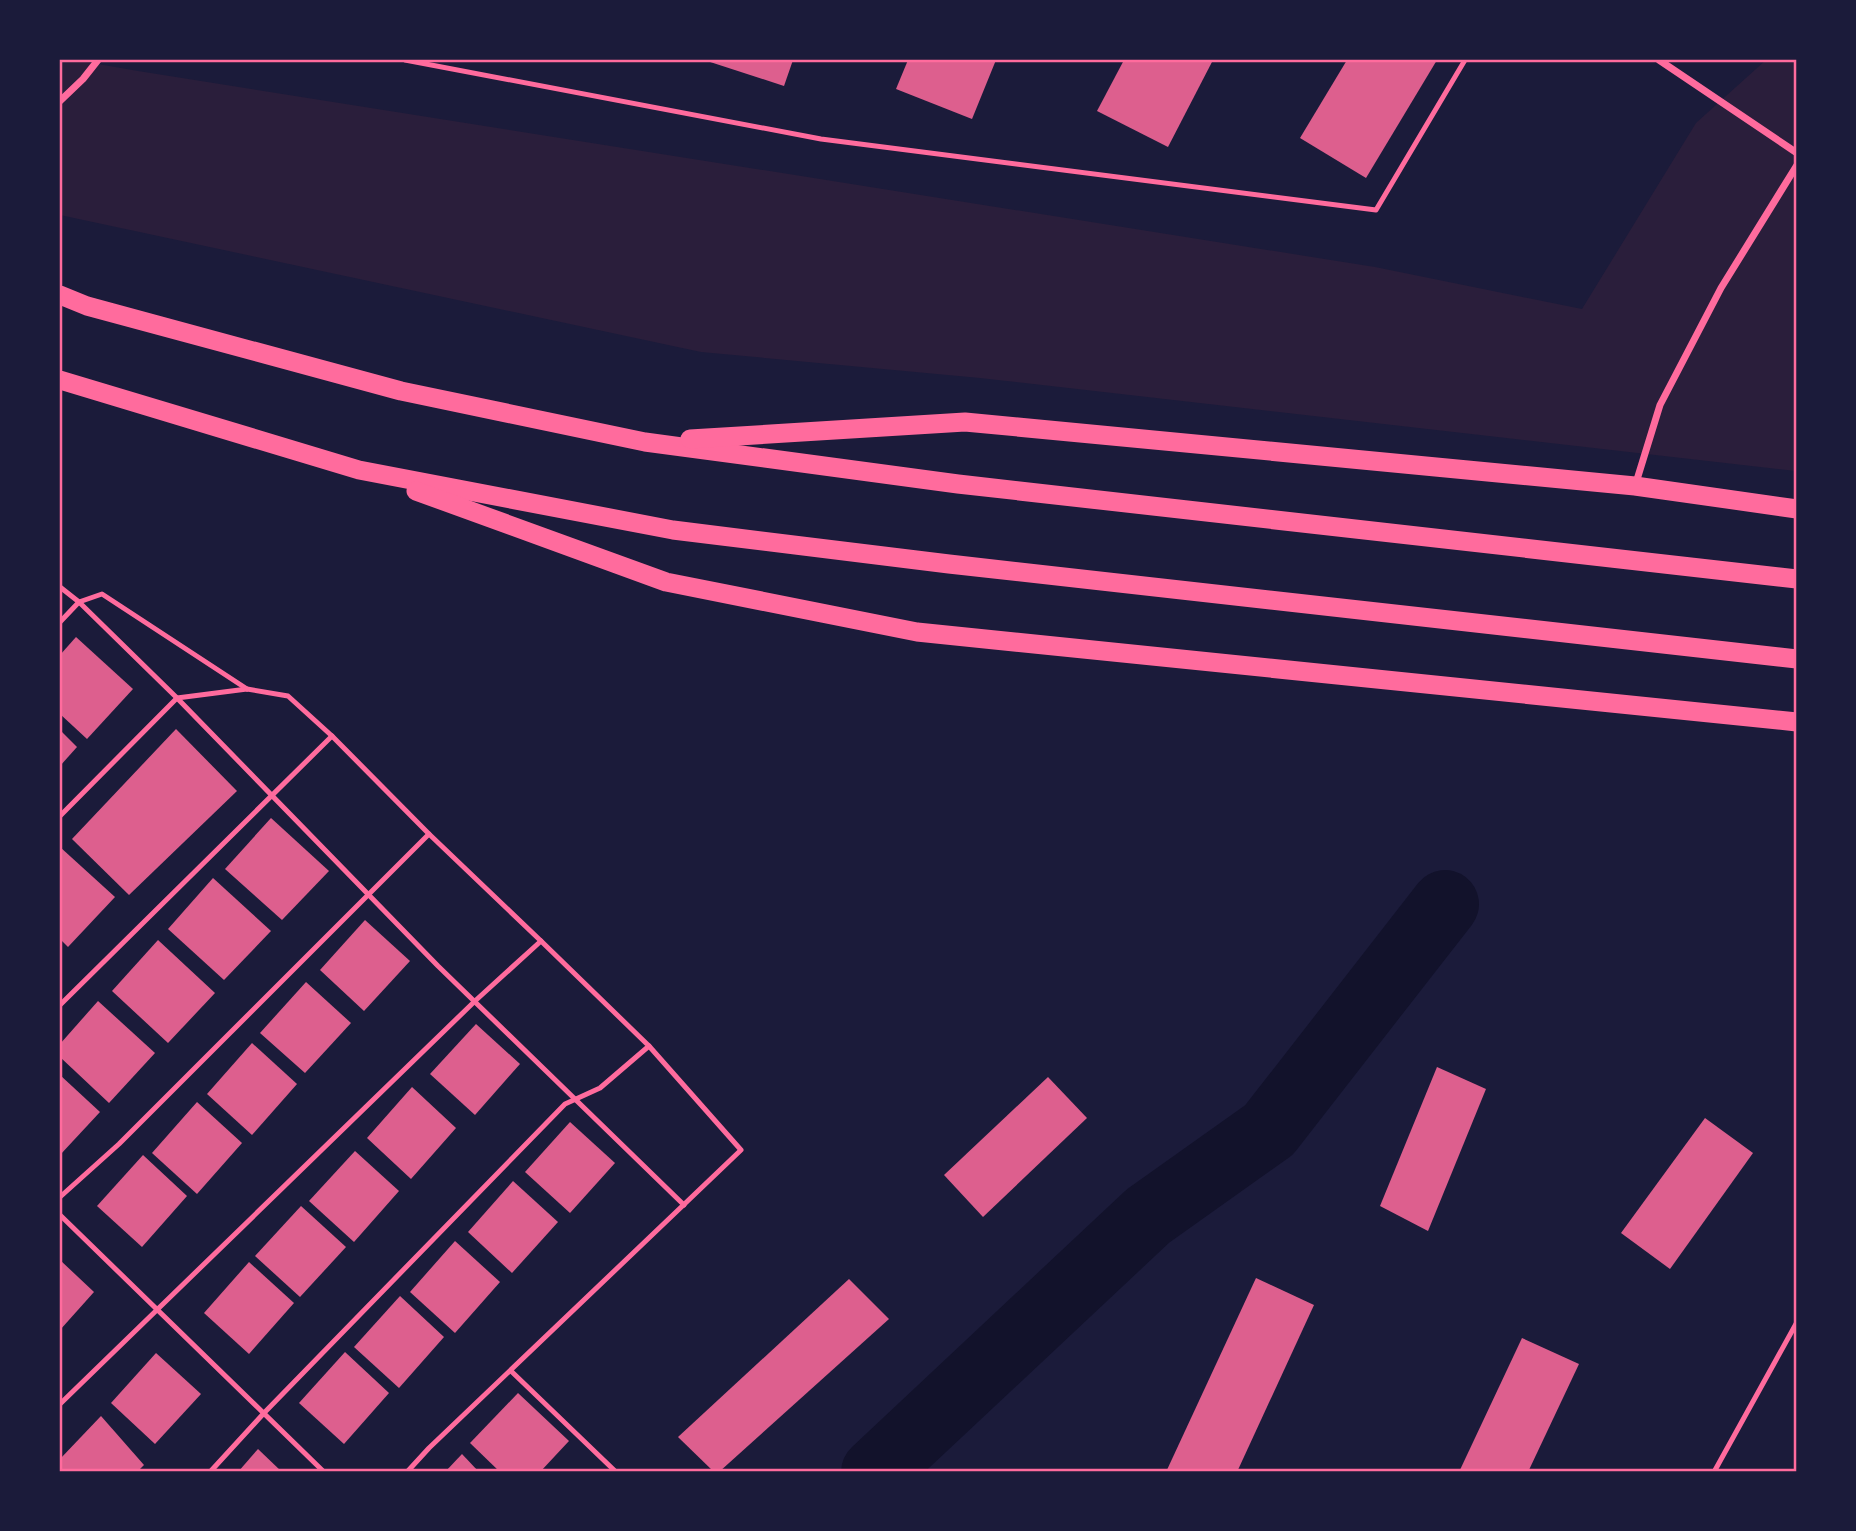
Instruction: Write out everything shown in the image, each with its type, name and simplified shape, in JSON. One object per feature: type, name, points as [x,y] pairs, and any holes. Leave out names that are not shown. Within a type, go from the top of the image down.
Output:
[{"type":"highway","points":[[60,295],[100,310],[401,391],[645,442],[958,484],[1797,579]]},
{"type":"highway","points":[[60,380],[359,470],[666,582],[918,632],[1797,722]]},
{"type":"highway","points":[[645,442],[965,422],[1635,486],[1797,509]]},
{"type":"highway","points":[[359,470],[673,530],[949,564],[1793,659]]},
{"type":"street","points":[[60,102],[98,60]]},
{"type":"street","points":[[1659,60],[1797,153]]},
{"type":"street","points":[[1635,486],[1660,405],[1721,288],[1797,165]]},
{"type":"lane","points":[[405,60],[821,139],[1376,210],[1465,60]]},
{"type":"lane","points":[[60,587],[177,698],[368,894],[684,1206]]},
{"type":"lane","points":[[60,622],[79,603],[102,594],[247,689]]},
{"type":"lane","points":[[60,816],[177,698],[247,689],[288,696],[649,1046],[741,1150],[407,1472]]},
{"type":"lane","points":[[60,1005],[332,736]]},
{"type":"lane","points":[[60,1197],[119,1144],[429,834]]},
{"type":"lane","points":[[60,1404],[475,1001],[541,941]]},
{"type":"lane","points":[[210,1472],[565,1104],[600,1088],[649,1046]]},
{"type":"lane","points":[[60,1215],[324,1472]]},
{"type":"lane","points":[[1714,1472],[1797,1322]]},
{"type":"lane","points":[[511,1371],[615,1472]]},
{"type":"shaded area","points":[[60,60],[75,60],[1375,267],[1582,309],[1696,123],[1766,60],[1796,60],[1796,471],[980,378],[701,352],[60,215]]},
{"type":"building","points":[[704,60],[793,60],[784,86]]},
{"type":"building","points":[[908,60],[996,60],[972,119],[896,89]]},
{"type":"building","points":[[1124,60],[1213,60],[1168,147],[1097,111]]},
{"type":"building","points":[[1347,60],[1437,60],[1366,178],[1300,138]]},
{"type":"building","points":[[76,637],[133,689],[87,739],[60,714],[60,655]]},
{"type":"building","points":[[176,729],[237,791],[129,895],[72,839]]},
{"type":"building","points":[[60,730],[77,747],[60,766]]},
{"type":"building","points":[[271,818],[329,871],[282,920],[225,869]]},
{"type":"building","points":[[60,847],[115,897],[68,947],[60,939]]},
{"type":"building","points":[[213,878],[271,931],[224,980],[168,929]]},
{"type":"building","points":[[365,920],[410,961],[364,1011],[320,970]]},
{"type":"building","points":[[158,940],[215,993],[168,1043],[112,991]]},
{"type":"building","points":[[306,982],[351,1023],[305,1073],[260,1033]]},
{"type":"building","points":[[98,1001],[155,1053],[109,1103],[60,1057],[60,1044]]},
{"type":"building","points":[[476,1024],[520,1064],[475,1115],[430,1074]]},
{"type":"building","points":[[252,1043],[297,1084],[252,1135],[207,1094]]},
{"type":"building","points":[[1437,1067],[1486,1089],[1428,1231],[1380,1206]]},
{"type":"building","points":[[60,1075],[100,1112],[60,1155]]},
{"type":"building","points":[[1048,1077],[1087,1118],[983,1217],[944,1175]]},
{"type":"building","points":[[412,1087],[456,1128],[411,1179],[367,1138]]},
{"type":"building","points":[[197,1102],[242,1143],[197,1194],[152,1153]]},
{"type":"building","points":[[1705,1118],[1753,1153],[1670,1269],[1621,1233]]},
{"type":"building","points":[[570,1122],[615,1163],[570,1213],[525,1172]]},
{"type":"building","points":[[355,1151],[399,1191],[354,1242],[309,1201]]},
{"type":"building","points":[[143,1155],[187,1196],[142,1247],[97,1206]]},
{"type":"building","points":[[513,1181],[558,1222],[512,1273],[468,1232]]},
{"type":"building","points":[[301,1206],[346,1247],[300,1297],[255,1256]]},
{"type":"building","points":[[455,1241],[500,1282],[455,1333],[410,1292]]},
{"type":"building","points":[[60,1260],[94,1292],[60,1330]]},
{"type":"building","points":[[249,1262],[294,1303],[249,1354],[204,1313]]},
{"type":"building","points":[[1256,1278],[1314,1305],[1237,1472],[1166,1472]]},
{"type":"building","points":[[849,1279],[889,1319],[719,1472],[714,1472],[678,1437]]},
{"type":"building","points":[[400,1296],[444,1337],[399,1388],[354,1347]]},
{"type":"building","points":[[1522,1338],[1579,1364],[1528,1472],[1459,1472]]},
{"type":"building","points":[[345,1352],[389,1393],[344,1444],[299,1403]]},
{"type":"building","points":[[156,1353],[201,1394],[155,1444],[111,1403]]},
{"type":"building","points":[[518,1393],[569,1441],[540,1472],[500,1472],[470,1443]]},
{"type":"building","points":[[101,1416],[144,1465],[137,1472],[60,1472],[60,1459]]},
{"type":"building","points":[[258,1449],[282,1472],[238,1472]]},
{"type":"building","points":[[462,1454],[479,1472],[445,1472]]},
{"type":"waterway","points":[[875,1472],[1148,1216],[1269,1130],[1445,904]]}]
